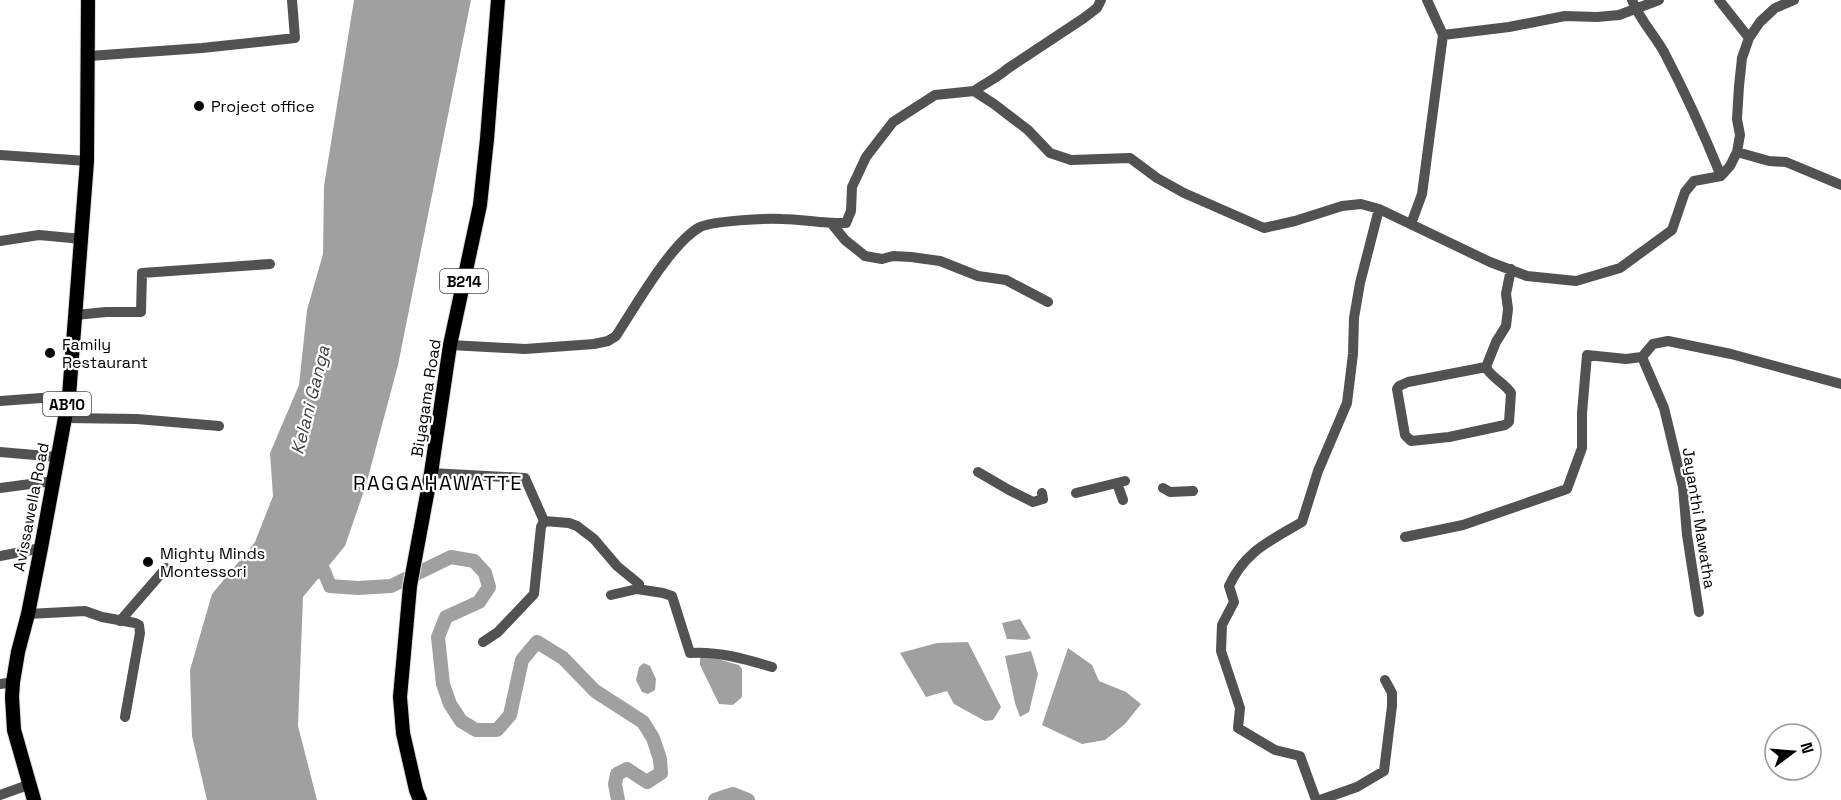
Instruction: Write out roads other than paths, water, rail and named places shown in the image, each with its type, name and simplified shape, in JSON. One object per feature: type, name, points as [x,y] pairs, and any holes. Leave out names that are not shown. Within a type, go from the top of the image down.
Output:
[{"type":"main road","name":"Avissawella Road","points":[[34,800],[14,730],[12,698],[7,683],[28,614],[69,396],[87,161],[88,0]]},
{"type":"main road","name":"Biyagama Road","points":[[420,800],[404,733],[400,697],[410,586],[431,473],[450,345],[480,205],[498,0]]},
{"type":"street","points":[[89,56],[202,48],[295,38],[292,0]]},
{"type":"street","points":[[450,345],[525,349],[608,341],[616,336],[658,272],[683,239],[702,226],[736,221],[781,219],[832,224],[846,223],[851,211],[852,187],[866,157],[893,122],[935,95],[974,91],[986,82],[997,78],[1084,18],[1097,8],[1101,0]]},
{"type":"street","points":[[1412,224],[1422,194],[1443,36],[1428,0]]},
{"type":"street","points":[[1443,36],[1509,27],[1556,17],[1619,15],[1634,4],[1659,0]]},
{"type":"street","points":[[1719,0],[1749,38]]},
{"type":"street","points":[[974,91],[1028,130],[1050,153],[1071,160],[1130,158],[1157,178],[1184,193],[1264,228],[1342,206],[1361,204],[1379,209],[1490,262],[1527,276],[1576,281],[1620,268],[1672,230],[1685,192],[1694,181],[1721,176],[1730,166],[1737,152],[1740,135],[1737,119],[1742,58],[1749,38],[1760,22],[1775,8],[1794,0]]},
{"type":"street","points":[[1634,4],[1662,49],[1696,115],[1721,176]]},
{"type":"street","points":[[1737,152],[1769,161],[1786,162],[1841,185]]},
{"type":"street","points":[[0,155],[87,161]]},
{"type":"street","points":[[1379,209],[1360,283],[1354,318],[1353,354],[1347,403],[1318,471],[1302,522],[1256,549],[1235,572],[1229,586],[1234,602],[1222,625],[1221,651],[1240,708],[1238,728],[1275,750],[1300,756],[1318,800],[1337,795],[1384,771],[1392,706],[1392,693],[1385,681]]},
{"type":"street","points":[[832,224],[844,240],[865,256],[882,259],[893,256],[911,256],[940,261],[978,276],[1006,280],[1048,302]]},
{"type":"street","points":[[0,241],[39,235],[82,239]]},
{"type":"street","points":[[76,315],[141,312],[142,273],[270,264]]},
{"type":"street","points":[[1486,366],[1408,382],[1399,386],[1397,389],[1405,435],[1408,439],[1412,441],[1449,437],[1505,425],[1509,422],[1511,393],[1505,385],[1490,374],[1486,366],[1506,326],[1508,309],[1506,294],[1511,269]]},
{"type":"street","points":[[1405,537],[1463,525],[1567,489],[1582,448],[1582,413],[1587,355],[1626,359],[1642,357],[1653,344],[1668,341],[1731,354],[1841,384]]},
{"type":"street","name":"Jayanthi Mawatha","points":[[1642,357],[1664,408],[1683,487],[1687,535],[1699,612]]},
{"type":"street","points":[[0,401],[69,396]]},
{"type":"street","points":[[65,418],[137,419],[219,426]]},
{"type":"street","points":[[0,452],[58,457]]},
{"type":"street","points":[[978,472],[1024,499],[1034,502],[1043,499],[1042,493]]},
{"type":"street","points":[[431,473],[525,478],[544,521]]},
{"type":"street","points":[[0,488],[53,481]]},
{"type":"street","points":[[1076,493],[1121,482],[1123,500]]},
{"type":"street","points":[[1163,488],[1170,492],[1193,491]]},
{"type":"street","points":[[544,521],[570,523],[577,526],[594,539],[617,566],[637,581],[639,584],[637,589]]},
{"type":"street","points":[[483,642],[498,632],[534,594],[541,527],[544,521]]},
{"type":"street","points":[[0,556],[41,548]]},
{"type":"street","points":[[120,621],[166,568]]},
{"type":"street","points":[[611,594],[637,589],[672,596],[690,653],[704,652],[745,658],[772,667]]},
{"type":"street","points":[[28,614],[85,611],[139,625],[140,633],[125,717]]},
{"type":"street","points":[[0,795],[28,785]]},
{"type":"water","name":"Kelani Ganga","points":[[354,0],[471,0],[398,365],[366,485],[345,546],[303,597],[298,726],[317,800],[207,800],[192,736],[190,670],[212,594],[255,542],[273,496],[270,453],[299,385],[307,310],[323,254],[324,186]]},
{"type":"water","points":[[1020,619],[1031,638],[1007,639],[1002,623]]},
{"type":"water","points":[[968,642],[1001,707],[993,720],[985,721],[954,704],[947,691],[926,697],[900,653],[937,643]]},
{"type":"water","points":[[1068,648],[1092,665],[1099,681],[1126,692],[1141,704],[1125,724],[1105,740],[1082,744],[1042,725]]},
{"type":"water","points":[[1031,651],[1038,674],[1029,712],[1020,717],[1005,656]]},
{"type":"water","points":[[702,656],[739,665],[742,669],[742,697],[733,705],[719,704],[700,665]]},
{"type":"water","points":[[644,663],[650,666],[656,679],[655,690],[648,694],[642,692],[636,680],[639,667]]},
{"type":"waterway","points":[[307,573],[324,571],[330,586],[358,588],[391,586],[451,557],[474,561],[485,573],[489,587],[479,602],[446,617],[438,637],[443,684],[450,704],[461,721],[476,730],[497,730],[510,715],[522,660],[537,642],[563,658],[595,691],[643,722],[653,738],[660,759],[661,773],[647,782],[627,769],[617,774],[615,784],[618,800]]},
{"type":"waterway","points":[[715,800],[733,794],[748,800]]},
{"type":"place","name":"Project office","points":[[199,106]]},
{"type":"place","name":"Family Restaurant","points":[[50,353]]},
{"type":"place","name":"Mighty Minds Montessori","points":[[148,562]]},
{"type":"district","name":"RAGGAHAWATTE","points":[[438,483]]}]
